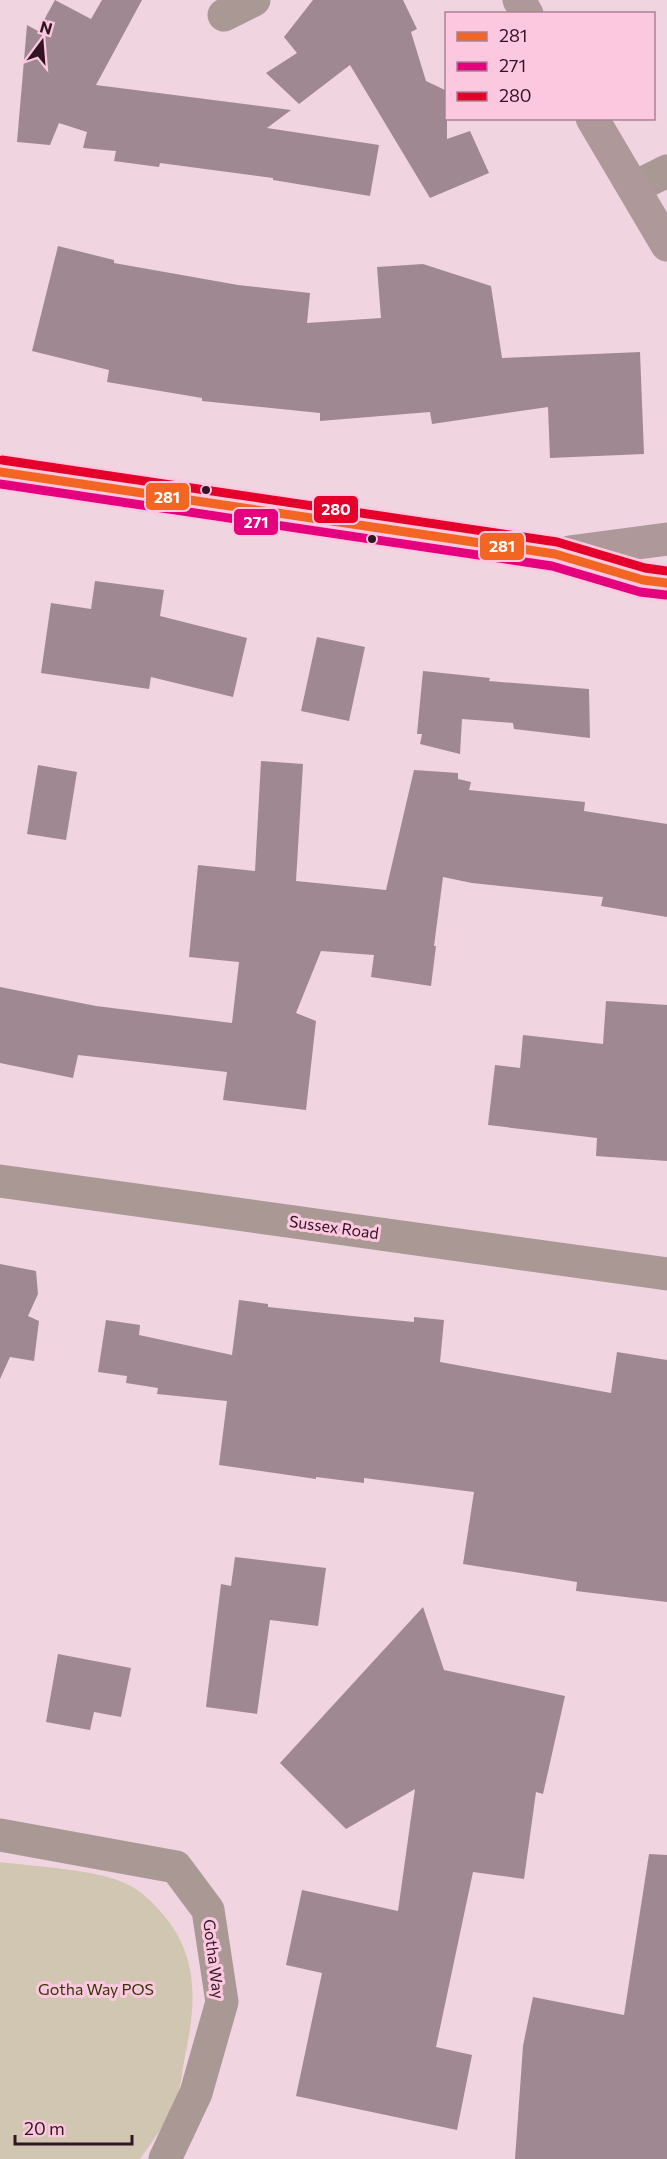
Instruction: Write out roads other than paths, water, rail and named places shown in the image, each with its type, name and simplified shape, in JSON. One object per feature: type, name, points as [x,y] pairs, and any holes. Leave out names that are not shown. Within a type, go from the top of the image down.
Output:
[{"type":"main road","points":[[593,120],[667,245]]},
{"type":"main road","points":[[0,472],[555,554],[644,580],[667,583]]},
{"type":"main road","points":[[555,554],[667,539]]},
{"type":"street","points":[[225,15],[254,0]]},
{"type":"street","points":[[635,188],[667,171]]},
{"type":"street","name":"Sussex Road","points":[[0,1181],[667,1274]]},
{"type":"street","name":"Gotha Way","points":[[0,1835],[176,1867],[208,1910],[222,2002],[196,2093],[168,2158]]},
{"type":"park label","name":"Gotha Way POS","points":[[96,1989]]}]
